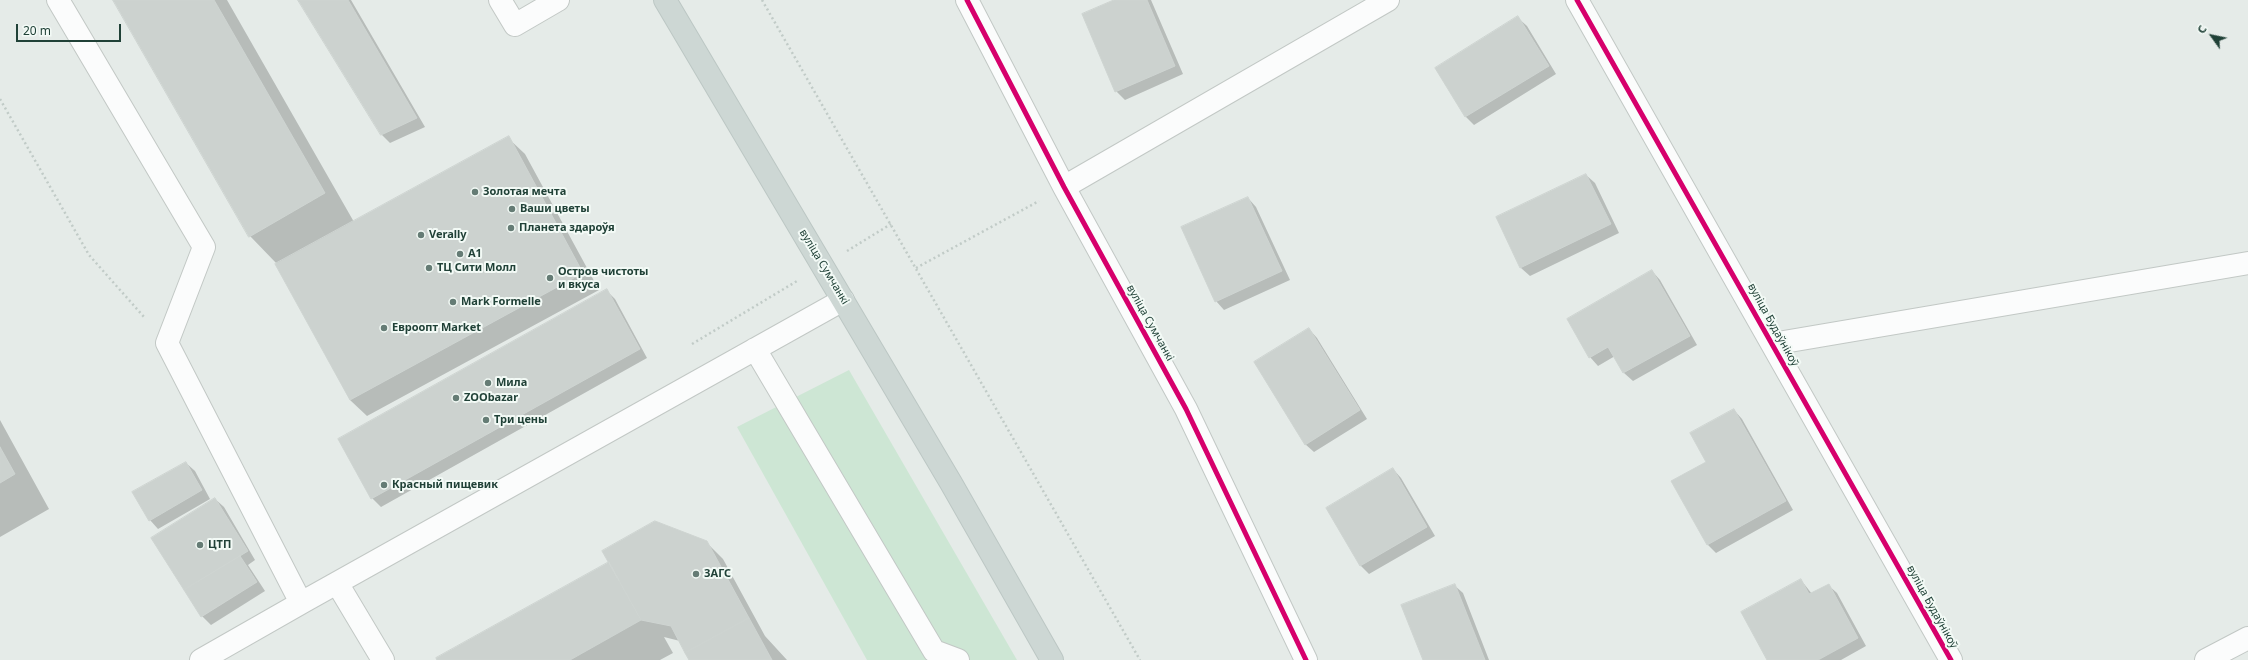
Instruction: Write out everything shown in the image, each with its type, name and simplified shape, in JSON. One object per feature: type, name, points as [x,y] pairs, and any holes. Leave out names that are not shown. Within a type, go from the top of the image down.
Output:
[{"type":"main road","name":"вуліца Сумчанкі","points":[[665,0],[843,300],[1050,660]]},
{"type":"street","points":[[58,0],[204,247],[167,343],[302,603]]},
{"type":"street","points":[[500,0],[515,25],[558,0]]},
{"type":"street","name":"вуліца Сумчанкі","points":[[967,0],[1064,187],[1186,409],[1306,660]]},
{"type":"street","points":[[1064,187],[1388,0]]},
{"type":"street","name":"вуліца Будаўнікоў","points":[[1577,0],[1951,660]]},
{"type":"street","points":[[1772,344],[2248,263]]},
{"type":"street","points":[[201,660],[843,300]]},
{"type":"street","points":[[755,349],[934,651],[958,660]]},
{"type":"street","points":[[337,583],[383,660]]},
{"type":"street","points":[[2206,660],[2248,638]]},
{"type":"path","points":[[762,0],[1140,660]]},
{"type":"path","points":[[0,99],[89,255],[167,343]]},
{"type":"path","points":[[916,268],[1064,187]]},
{"type":"path","points":[[692,344],[891,224]]},
{"type":"green space","points":[[849,370],[1017,660],[867,660],[737,427]]},
{"type":"building","points":[[113,0],[214,0],[325,193],[249,237]]},
{"type":"building","points":[[298,0],[348,0],[417,118],[381,135]]},
{"type":"building","points":[[1114,0],[1147,0],[1175,66],[1115,92],[1082,14]]},
{"type":"building","points":[[1518,16],[1549,66],[1465,117],[1435,68]]},
{"type":"building","name":"ТЦ Сити Молл","points":[[509,136],[583,273],[350,400],[275,264]]},
{"type":"building","points":[[1586,174],[1611,224],[1520,268],[1496,217]]},
{"type":"building","points":[[1248,197],[1282,271],[1215,302],[1181,227]]},
{"type":"building","points":[[1652,270],[1690,336],[1623,373],[1608,347],[1589,358],[1567,319]]},
{"type":"building","points":[[607,289],[640,349],[371,499],[338,439]]},
{"type":"building","points":[[1309,328],[1360,410],[1305,445],[1254,362]]},
{"type":"building","points":[[1734,409],[1786,501],[1707,545],[1671,481],[1706,462],[1690,433]]},
{"type":"building","points":[[0,447],[15,474],[0,483]]},
{"type":"building","points":[[186,462],[202,490],[149,521],[132,492]]},
{"type":"building","points":[[1393,468],[1427,527],[1360,566],[1326,508]]},
{"type":"building","name":"ЦТП","points":[[215,498],[248,551],[184,590],[151,538]]},
{"type":"building","points":[[655,521],[707,541],[749,618],[685,653],[671,626],[641,620],[602,551]]},
{"type":"building","points":[[240,556],[257,582],[201,617],[184,590]]},
{"type":"building","points":[[609,562],[641,620],[570,660],[437,660],[436,658]]},
{"type":"building","points":[[1801,579],[1809,594],[1829,584],[1858,638],[1818,660],[1767,660],[1741,612]]},
{"type":"building","points":[[1455,584],[1485,660],[1423,660],[1401,605]]},
{"type":"building","points":[[749,618],[772,660],[689,660],[685,653]]},
{"type":"cycle path","points":[[967,0],[1064,187],[1186,409],[1306,660]]},
{"type":"cycle path","points":[[1577,0],[1951,660]]},
{"type":"place","name":"Золотая мечта","points":[[475,192]]},
{"type":"place","name":"Ваши цветы","points":[[512,209]]},
{"type":"place","name":"Планета здароўя","points":[[511,228]]},
{"type":"place","name":"Verally","points":[[421,235]]},
{"type":"place","name":"A1","points":[[460,254]]},
{"type":"place","name":"ТЦ Сити Молл","points":[[429,268]]},
{"type":"place","name":"Остров чистоты и вкуса","points":[[550,278]]},
{"type":"place","name":"Mark Formelle","points":[[453,302]]},
{"type":"place","name":"Евроопт Market","points":[[384,328]]},
{"type":"place","name":"Мила","points":[[488,383]]},
{"type":"place","name":"ZOObazar","points":[[456,398]]},
{"type":"place","name":"Три цены","points":[[486,420]]},
{"type":"place","name":"Красный пищевик","points":[[384,485]]},
{"type":"place","name":"ЦТП","points":[[200,545]]},
{"type":"place","name":"ЗАГС","points":[[696,574]]}]
